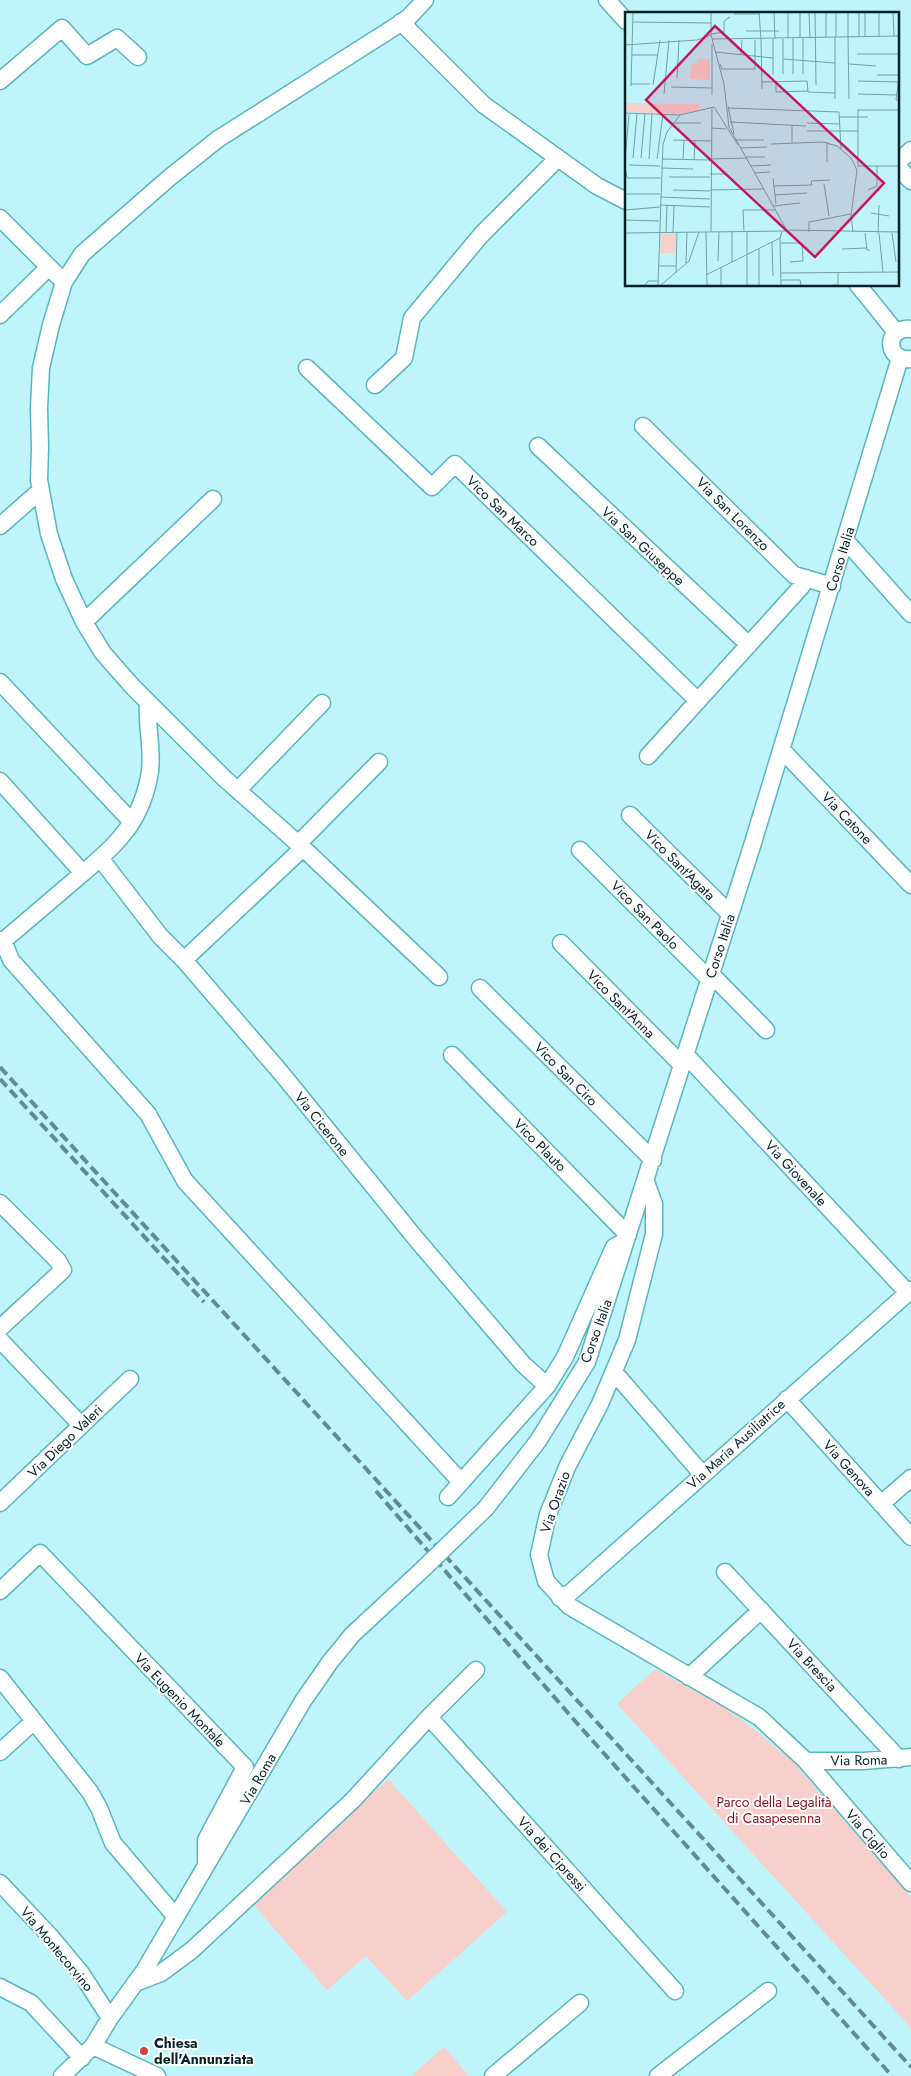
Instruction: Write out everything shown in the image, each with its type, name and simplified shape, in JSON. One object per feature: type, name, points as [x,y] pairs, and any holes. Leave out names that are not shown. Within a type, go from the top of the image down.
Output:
[{"type":"street","points":[[425,0],[401,22],[211,145],[169,178],[82,254],[64,282],[41,368],[39,480],[49,534],[64,579],[84,622],[103,653],[148,702],[238,790],[439,977]]},
{"type":"street","points":[[607,0],[625,20]]},
{"type":"street","points":[[401,22],[484,105],[597,186],[625,200]]},
{"type":"street","points":[[0,81],[62,28],[87,56],[117,38],[138,58]]},
{"type":"street","points":[[898,164],[911,150]]},
{"type":"street","points":[[375,385],[404,358],[412,318],[481,235],[558,158]]},
{"type":"street","points":[[898,166],[911,181]]},
{"type":"street","points":[[0,218],[64,282]]},
{"type":"street","points":[[0,315],[49,268]]},
{"type":"street","points":[[859,286],[904,331],[891,341],[891,347],[893,351],[906,358]]},
{"type":"street","name":"Corso Italia","points":[[486,1508],[538,1441],[587,1362],[653,1160],[846,541],[906,358]]},
{"type":"street","name":"Vico San Marco","points":[[307,368],[432,487],[455,464],[698,701]]},
{"type":"street","name":"Via San Lorenzo","points":[[643,426],[794,575],[832,586]]},
{"type":"street","name":"Via San Giuseppe","points":[[538,446],[749,645]]},
{"type":"street","points":[[0,526],[41,490]]},
{"type":"street","points":[[84,622],[214,499]]},
{"type":"street","points":[[846,541],[911,614]]},
{"type":"street","points":[[648,756],[801,587],[806,578]]},
{"type":"street","points":[[0,682],[132,822]]},
{"type":"street","points":[[148,702],[150,771],[144,794],[132,822],[124,834],[100,858],[1,941],[11,960],[148,1114],[186,1181],[461,1482]]},
{"type":"street","points":[[238,790],[322,703]]},
{"type":"street","name":"Via Catone","points":[[782,750],[911,886]]},
{"type":"street","points":[[184,960],[300,846],[379,762]]},
{"type":"street","points":[[0,781],[83,873]]},
{"type":"street","name":"Vico Sant'Agata","points":[[630,815],[730,914]]},
{"type":"street","name":"Vico San Paolo","points":[[580,850],[766,1030]]},
{"type":"street","name":"Via Cicerone","points":[[100,858],[160,936],[184,960],[282,1074],[417,1240],[523,1364],[547,1386]]},
{"type":"street","name":"Vico Sant'Anna","points":[[561,943],[683,1059]]},
{"type":"street","name":"Vico San Ciro","points":[[480,988],[653,1160]]},
{"type":"street","name":"Vico Plauto","points":[[452,1055],[627,1238]]},
{"type":"street","name":"Via Giovenale","points":[[683,1059],[909,1291]]},
{"type":"street","name":"Via Orazio","points":[[646,1182],[654,1204],[654,1234],[627,1340],[600,1404],[568,1465],[548,1514],[538,1555],[546,1582],[569,1606],[758,1717],[806,1761]]},
{"type":"street","points":[[0,1202],[58,1261],[63,1270],[0,1328]]},
{"type":"street","points":[[448,1497],[500,1441],[547,1386],[564,1357],[614,1247],[627,1238]]},
{"type":"street","name":"Via Maria Ausiliatrice","points":[[560,1598],[570,1593],[909,1291]]},
{"type":"street","points":[[0,1340],[81,1425]]},
{"type":"street","points":[[614,1372],[702,1474]]},
{"type":"street","name":"Via Diego Valeri","points":[[0,1503],[130,1378]]},
{"type":"street","name":"Via Genova","points":[[787,1399],[911,1537]]},
{"type":"street","points":[[881,1504],[911,1478]]},
{"type":"street","name":"Via Roma","points":[[62,2076],[87,2052],[135,1983],[206,1868],[304,1701],[330,1662],[352,1635],[486,1508]]},
{"type":"street","name":"Via Eugenio Montale","points":[[0,1591],[40,1553],[245,1767],[206,1840],[206,1868]]},
{"type":"street","name":"Via Brescia","points":[[725,1572],[905,1758]]},
{"type":"street","points":[[689,1677],[760,1610]]},
{"type":"street","points":[[135,1983],[161,1973],[192,1950],[353,1800],[429,1717],[476,1670]]},
{"type":"street","points":[[0,1678],[90,1792],[99,1808],[113,1843],[176,1917]]},
{"type":"street","name":"Via dei Cipressi","points":[[429,1717],[675,1992]]},
{"type":"street","points":[[0,1752],[34,1721]]},
{"type":"street","name":"Via Roma","points":[[806,1761],[905,1758]]},
{"type":"street","name":"Via Ciglio","points":[[806,1761],[910,1879]]},
{"type":"street","name":"Via Montecorvino","points":[[0,1884],[51,1937],[81,1974],[110,2018]]},
{"type":"street","points":[[0,1988],[31,2003],[87,2052],[157,2076]]},
{"type":"street","points":[[658,2076],[768,1991]]},
{"type":"street","points":[[493,2076],[580,2003]]},
{"type":"green space","name":"Parco della Legalità di Casapesenna","points":[[655,1669],[724,1707],[758,1732],[792,1761],[911,1897],[911,2028],[617,1704]]},
{"type":"green space","points":[[388,1779],[507,1912],[407,2001],[366,1956],[327,1990],[254,1905]]},
{"type":"green space","points":[[444,2047],[469,2076],[412,2076],[439,2051]]},
{"type":"railway","points":[[0,1067],[911,2067]]},
{"type":"railway","points":[[0,1079],[204,1302]]},
{"type":"railway","points":[[376,1491],[575,1721],[892,2076]]},
{"type":"place","name":"Chiesa dell'Annunziata","points":[[144,2051]]}]
